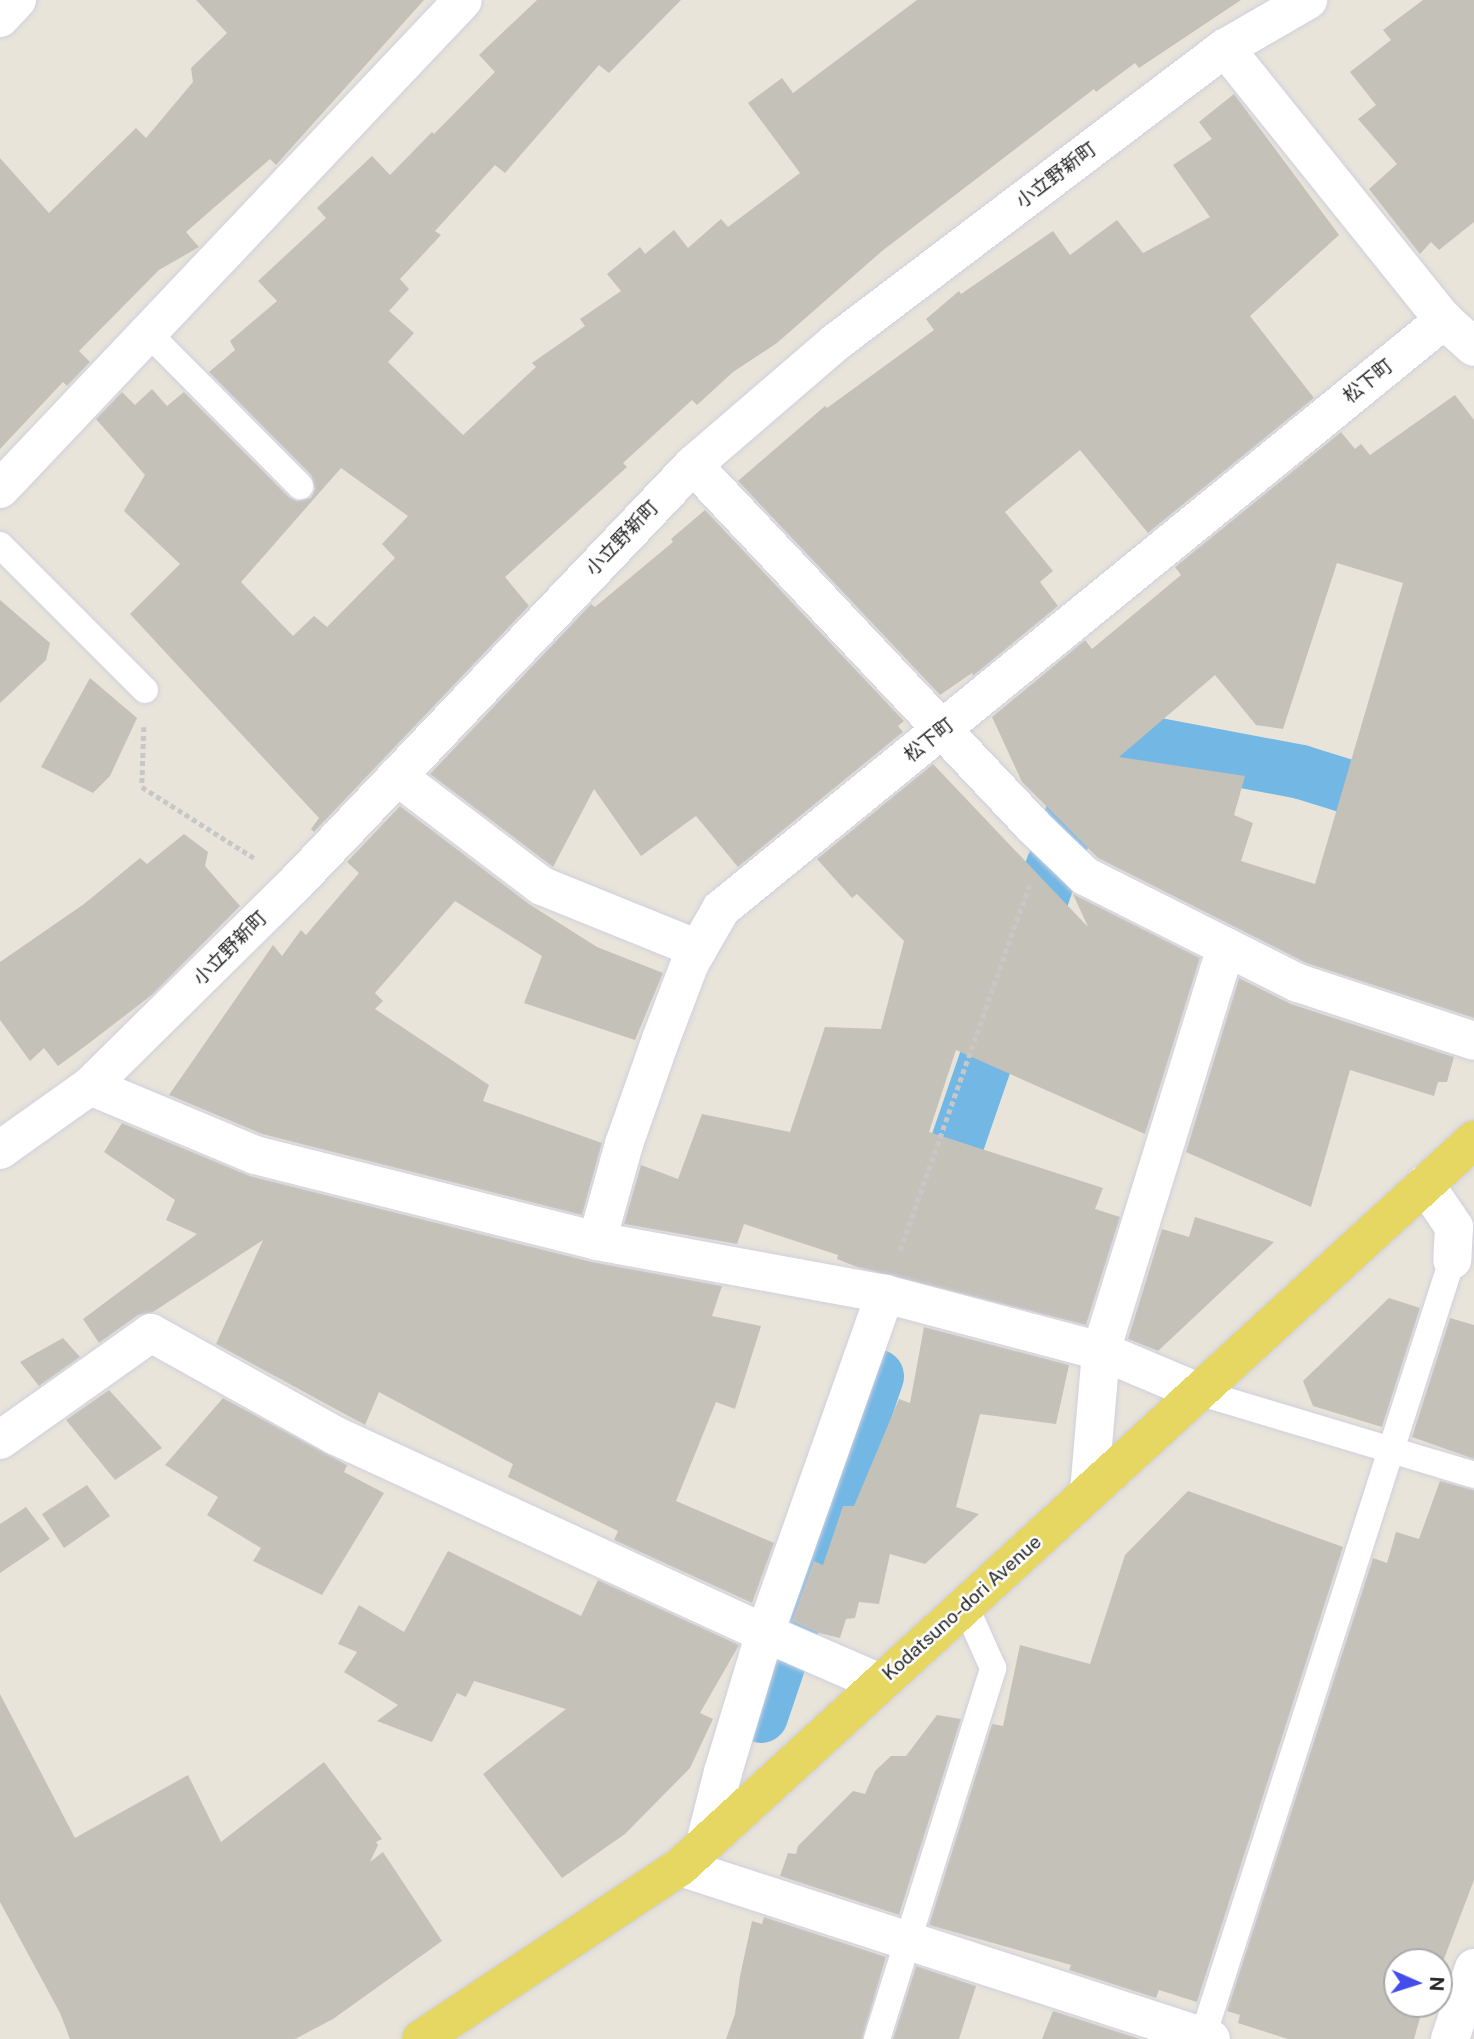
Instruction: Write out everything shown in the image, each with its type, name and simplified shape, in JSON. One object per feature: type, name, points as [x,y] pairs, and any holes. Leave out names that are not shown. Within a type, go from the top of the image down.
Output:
[{"type":"main road","name":"Kodatsuno-dori Avenue","points":[[421,2039],[692,1855],[1474,1140]]},
{"type":"street","points":[[0,18],[17,0]]},
{"type":"street","points":[[0,489],[463,0]]},
{"type":"street","name":"小立野新町","points":[[0,1150],[90,1086],[295,884],[693,465],[836,342],[1225,48],[1308,0]]},
{"type":"street","points":[[1225,48],[1444,320],[1474,347]]},
{"type":"street","name":"松下町","points":[[597,1241],[624,1144],[661,1038],[698,949],[721,909],[1444,320]]},
{"type":"street","points":[[693,465],[942,730],[1085,876],[1298,983],[1474,1041]]},
{"type":"street","points":[[397,776],[542,886],[698,949]]},
{"type":"street","points":[[1088,1492],[1101,1351],[1226,947]]},
{"type":"street","points":[[90,1086],[255,1155],[597,1241],[885,1294],[1101,1351],[1198,1392]]},
{"type":"street","points":[[1425,1184],[1454,1227],[1452,1260]]},
{"type":"street","points":[[885,1294],[765,1633],[723,1772],[692,1855],[908,1943],[1205,2038]]},
{"type":"street","points":[[0,1440],[151,1334],[336,1436],[880,1683]]},
{"type":"street","points":[[1450,2039],[1474,1968]]},
{"type":"lane","points":[[148,332],[300,486]]},
{"type":"lane","points":[[0,544],[145,691]]},
{"type":"lane","points":[[1205,2038],[1389,1448],[1452,1260]]},
{"type":"lane","points":[[1198,1392],[1474,1475]]},
{"type":"lane","points":[[877,2039],[993,1668],[965,1605]]},
{"type":"path","points":[[145,691],[142,787],[295,884]]},
{"type":"path","points":[[885,1294],[1045,837]]},
{"type":"building","points":[[196,0],[424,0],[276,165],[270,159],[186,232],[199,247],[159,270],[79,351],[90,362],[67,386],[63,382],[0,449],[0,158],[49,213],[136,128],[146,138],[193,82],[191,68],[227,33]]},
{"type":"building","points":[[537,0],[681,0],[609,73],[599,65],[505,173],[495,165],[435,231],[441,235],[400,279],[409,289],[389,311],[414,333],[388,362],[463,435],[536,367],[532,363],[585,326],[580,319],[621,291],[607,274],[640,247],[645,254],[674,230],[688,248],[721,219],[728,227],[800,173],[748,103],[782,78],[793,93],[917,0],[1241,0],[1139,68],[1135,63],[1096,92],[1094,89],[882,251],[777,343],[733,372],[697,405],[692,400],[623,463],[627,467],[505,577],[529,606],[314,832],[311,829],[319,818],[130,614],[180,564],[124,511],[145,475],[96,419],[122,392],[135,405],[152,389],[167,406],[184,392],[289,497],[297,501],[311,498],[315,489],[311,475],[209,372],[235,350],[230,341],[277,301],[258,281],[326,218],[317,208],[372,156],[390,175],[432,132],[434,134],[495,72],[479,55]],"holes":[[[341,468],[408,516],[382,544],[395,558],[327,627],[314,616],[293,636],[241,582]]]},
{"type":"building","points":[[1423,0],[1474,0],[1474,222],[1439,250],[1431,242],[1420,254],[1369,189],[1397,164],[1358,119],[1376,105],[1350,72],[1391,40],[1383,30]]},
{"type":"building","points":[[1234,94],[1339,235],[1250,316],[1314,398],[1148,533],[1080,450],[1005,512],[1053,571],[1040,582],[1058,606],[973,676],[972,673],[940,695],[738,481],[825,406],[827,408],[934,330],[926,319],[959,291],[961,294],[1053,231],[1070,255],[1117,220],[1143,253],[1210,217],[1173,165],[1212,139],[1199,122]]},
{"type":"building","points":[[1455,395],[1474,420],[1474,1018],[1306,963],[1098,858],[1022,782],[992,717],[1085,640],[1092,649],[1181,575],[1175,567],[1341,432],[1355,449],[1361,444],[1370,455]],"holes":[[[1337,563],[1403,583],[1315,884],[1241,861],[1253,823],[1234,815],[1245,776],[1119,757],[1215,675],[1256,725],[1283,729]]]},
{"type":"building","points":[[705,510],[904,721],[898,726],[903,732],[738,867],[696,816],[641,856],[594,789],[553,867],[430,774],[591,604],[595,607],[673,542],[671,539]]},
{"type":"building","points":[[0,600],[50,643],[46,660],[0,703]]},
{"type":"building","points":[[90,678],[137,718],[110,776],[93,793],[41,767]]},
{"type":"building","points":[[933,764],[1088,927],[1073,894],[1200,958],[1145,1134],[956,1050],[929,1132],[1103,1188],[1095,1209],[1120,1217],[1086,1325],[857,1267],[837,1259],[838,1255],[744,1224],[737,1244],[624,1224],[641,1165],[678,1179],[702,1114],[790,1132],[825,1027],[881,1029],[904,941],[857,894],[852,898],[817,859]]},
{"type":"building","points":[[400,806],[529,904],[597,947],[663,973],[635,1040],[524,1003],[542,956],[455,901],[375,993],[383,1001],[375,1009],[489,1085],[483,1101],[602,1143],[582,1215],[262,1134],[169,1095],[273,945],[282,956],[301,930],[306,935],[359,873],[347,862]]},
{"type":"building","points":[[184,834],[208,852],[205,866],[240,906],[153,994],[88,1044],[58,1066],[44,1048],[30,1061],[0,1020],[0,962],[84,904],[140,858],[147,864]]},
{"type":"building","points":[[1239,978],[1291,1004],[1454,1057],[1447,1082],[1438,1082],[1434,1096],[1350,1070],[1311,1207],[1186,1152]]},
{"type":"building","points":[[122,1123],[250,1176],[592,1262],[722,1286],[712,1316],[761,1326],[735,1409],[716,1402],[676,1501],[774,1543],[752,1603],[614,1540],[618,1531],[508,1477],[513,1464],[379,1392],[365,1425],[216,1344],[263,1240],[153,1312],[138,1315],[99,1343],[83,1319],[197,1234],[166,1220],[175,1200],[104,1152]]},
{"type":"building","points":[[1195,1217],[1274,1242],[1158,1351],[1128,1339],[1162,1229],[1189,1237]]},
{"type":"building","points":[[1389,1298],[1420,1308],[1382,1427],[1313,1406],[1303,1381]]},
{"type":"building","points":[[1450,1318],[1474,1325],[1474,1459],[1412,1437]]},
{"type":"building","points":[[924,1327],[1069,1365],[1056,1424],[980,1414],[956,1507],[979,1514],[925,1564],[890,1554],[879,1604],[859,1602],[855,1618],[846,1619],[840,1638],[819,1633],[792,1621],[814,1561],[823,1565],[843,1506],[854,1506],[899,1399],[910,1403]]},
{"type":"building","points":[[63,1338],[80,1357],[39,1386],[20,1362]]},
{"type":"building","points":[[109,1390],[162,1448],[115,1480],[66,1420]]},
{"type":"building","points":[[223,1398],[347,1465],[344,1472],[384,1493],[322,1595],[253,1561],[261,1548],[207,1515],[218,1497],[165,1465]]},
{"type":"building","points":[[1440,1481],[1474,1490],[1474,1880],[1448,1948],[1383,1948],[1383,2018],[1420,2018],[1414,2039],[1288,2039],[1238,2023],[1240,2015],[1227,2011],[1373,1558],[1387,1563],[1396,1532],[1419,1539]]},
{"type":"building","points":[[87,1485],[110,1516],[64,1548],[42,1514]]},
{"type":"building","points":[[1188,1491],[1343,1547],[1197,2002],[1159,1990],[1156,1998],[1069,1970],[1071,1965],[929,1925],[992,1724],[1003,1726],[1020,1645],[1090,1664],[1125,1555]]},
{"type":"building","points":[[26,1507],[50,1539],[0,1573],[0,1524]]},
{"type":"building","points":[[448,1551],[581,1616],[598,1580],[739,1645],[700,1713],[713,1719],[690,1768],[625,1834],[562,1878],[483,1774],[566,1709],[474,1681],[466,1697],[457,1693],[432,1742],[377,1721],[398,1705],[344,1672],[357,1652],[338,1644],[359,1605],[404,1632]]},
{"type":"building","points":[[0,1694],[75,1838],[188,1775],[221,1842],[324,1762],[382,1839],[376,1842],[378,1845],[370,1862],[383,1852],[442,1941],[333,2019],[295,2039],[70,2039],[60,2013],[0,1902]]},
{"type":"building","points":[[937,1715],[961,1719],[899,1915],[780,1876],[788,1853],[796,1854],[798,1846],[853,1791],[865,1794],[875,1771],[891,1756],[906,1756]]},
{"type":"building","points":[[764,1917],[886,1957],[862,2039],[726,2039],[735,2014],[752,1921],[762,1924]]},
{"type":"building","points":[[916,1966],[976,1986],[959,2039],[893,2039]]},
{"type":"building","points":[[1053,2011],[1140,2039],[1042,2039]]},
{"type":"waterway","points":[[1066,833],[1093,750],[1116,737],[1301,772],[1474,826]]},
{"type":"waterway","points":[[934,1211],[1053,865]]},
{"type":"waterway","points":[[791,1629],[877,1376]]},
{"type":"waterway","points":[[761,1716],[781,1657]]}]
